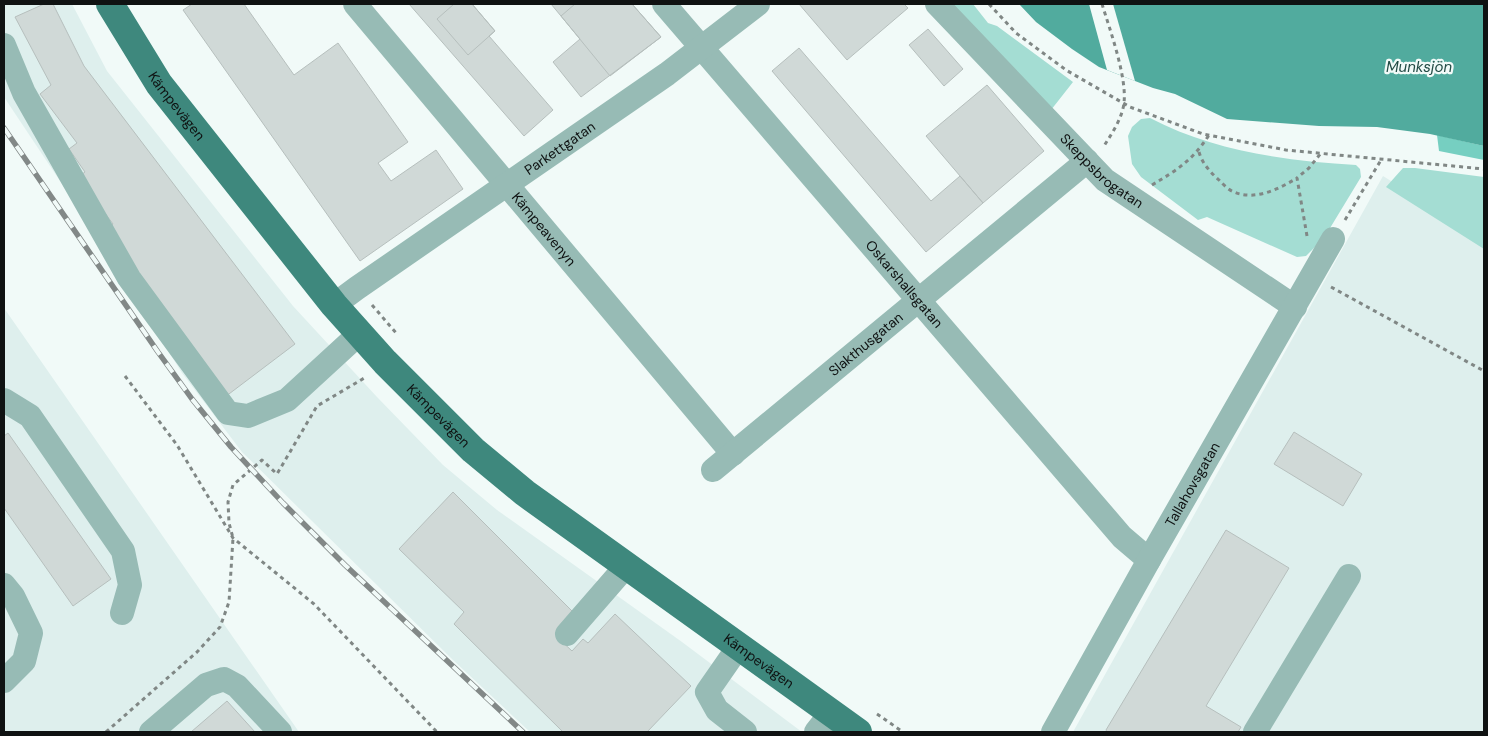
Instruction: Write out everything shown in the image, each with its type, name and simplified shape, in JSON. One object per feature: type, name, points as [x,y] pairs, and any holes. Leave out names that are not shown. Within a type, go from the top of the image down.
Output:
[{"type":"main road","name":"Kämpevägen","points":[[110,4],[159,84],[334,305],[385,362],[473,450],[526,493],[739,646],[824,722],[866,722]]},
{"type":"street","name":"Kämpeavenyn","points":[[355,4],[734,454]]},
{"type":"street","name":"Oskarshallsgatan","points":[[664,4],[1122,538],[1149,560]]},
{"type":"street","name":"Parkettgatan","points":[[334,305],[702,49],[758,4]]},
{"type":"street","name":"Skeppsbrogatan","points":[[937,4],[1104,180],[1295,307]]},
{"type":"street","points":[[4,45],[24,93],[129,278],[228,413],[248,416],[287,400],[360,333]]},
{"type":"street","name":"Slakthusgatan","points":[[713,470],[920,301],[1087,161]]},
{"type":"street","name":"Tallahovsgatan","points":[[1053,732],[1333,239]]},
{"type":"street","points":[[4,400],[30,416],[123,551],[130,585],[122,613]]},
{"type":"street","points":[[567,634],[626,565]]},
{"type":"street","points":[[1255,732],[1349,576]]},
{"type":"street","points":[[4,585],[13,596],[31,633],[24,661],[4,681]]},
{"type":"street","points":[[739,646],[707,692],[717,710],[745,732]]},
{"type":"street","points":[[151,732],[206,685],[224,679],[237,686],[280,732]]},
{"type":"path","points":[[989,4],[1016,33],[1059,65],[1124,104],[1209,136],[1286,150],[1484,169]]},
{"type":"path","points":[[1087,161],[1104,147],[1117,125],[1124,104],[1124,87],[1102,4]]},
{"type":"path","points":[[1130,197],[1186,164],[1199,152],[1209,136]]},
{"type":"path","points":[[1199,152],[1200,159],[1210,173],[1233,192],[1245,195],[1268,193],[1297,178],[1310,168],[1321,154]]},
{"type":"path","points":[[1333,239],[1381,160]]},
{"type":"path","points":[[1297,178],[1315,271],[1484,371]]},
{"type":"path","points":[[357,288],[400,338]]},
{"type":"path","points":[[126,376],[177,445],[233,538],[314,604],[437,732]]},
{"type":"path","points":[[106,732],[198,652],[220,627],[229,602],[233,538],[228,502],[233,485],[262,460],[277,474],[317,406],[366,376]]},
{"type":"path","points":[[866,722],[903,732]]},
{"type":"shaded area","points":[[4,4],[72,4],[107,71],[293,306],[443,465],[497,510],[682,642],[802,732],[530,732],[453,660],[242,452],[182,373],[70,196],[4,97]]},
{"type":"shaded area","points":[[948,4],[973,4],[988,23],[997,26],[1073,82],[1051,110]]},
{"type":"shaded area","points":[[1150,118],[1199,139],[1250,152],[1303,161],[1356,165],[1360,169],[1361,177],[1324,238],[1306,256],[1297,257],[1207,217],[1198,220],[1141,177],[1132,164],[1128,136],[1132,127],[1141,119]]},
{"type":"shaded area","points":[[1437,135],[1484,146],[1484,160],[1439,151]]},
{"type":"shaded area","points":[[1403,168],[1484,177],[1484,249],[1386,187]]},
{"type":"shaded area","points":[[1383,176],[1484,239],[1484,732],[1073,732]]},
{"type":"shaded area","points":[[4,308],[299,732],[4,732]]},
{"type":"water","name":"Munksjön","points":[[1019,4],[1484,4],[1484,146],[1430,134],[1377,127],[1319,126],[1227,119],[1175,94],[1153,88],[1099,67],[1036,22]]},
{"type":"pier","points":[[1089,4],[1113,4],[1135,81],[1107,70]]},
{"type":"building","points":[[44,4],[53,4],[84,66],[295,344],[221,400],[105,230],[113,224],[78,177],[85,172],[69,149],[77,143],[40,94],[51,85],[15,17]]},
{"type":"building","points":[[192,4],[244,4],[294,75],[338,43],[408,142],[378,163],[391,181],[436,150],[463,189],[360,261],[183,10]]},
{"type":"building","points":[[409,4],[472,4],[495,31],[489,36],[553,110],[524,136]]},
{"type":"building","points":[[454,4],[472,4],[495,31],[468,55],[437,19]]},
{"type":"building","points":[[551,4],[632,4],[661,37],[581,97],[553,62],[580,39]]},
{"type":"building","points":[[575,4],[632,4],[661,37],[610,76],[561,16]]},
{"type":"building","points":[[799,4],[904,4],[908,8],[847,60]]},
{"type":"building","points":[[928,29],[963,69],[944,86],[909,45]]},
{"type":"building","points":[[799,48],[931,201],[960,176],[983,203],[926,252],[772,71]]},
{"type":"building","points":[[987,85],[1044,151],[983,203],[926,136]]},
{"type":"building","points":[[1294,432],[1362,474],[1343,506],[1274,464]]},
{"type":"building","points":[[8,433],[111,579],[73,606],[4,508],[4,436]]},
{"type":"building","points":[[453,492],[576,615],[556,636],[572,651],[583,639],[588,643],[615,614],[691,686],[647,732],[563,732],[454,624],[464,612],[399,549]]},
{"type":"building","points":[[1226,530],[1289,568],[1206,706],[1241,727],[1238,732],[1107,732],[1106,730]]},
{"type":"building","points":[[227,701],[255,732],[191,732]]},
{"type":"railway","points":[[4,128],[158,352],[192,399],[231,447],[283,503],[345,565],[523,732]]}]
